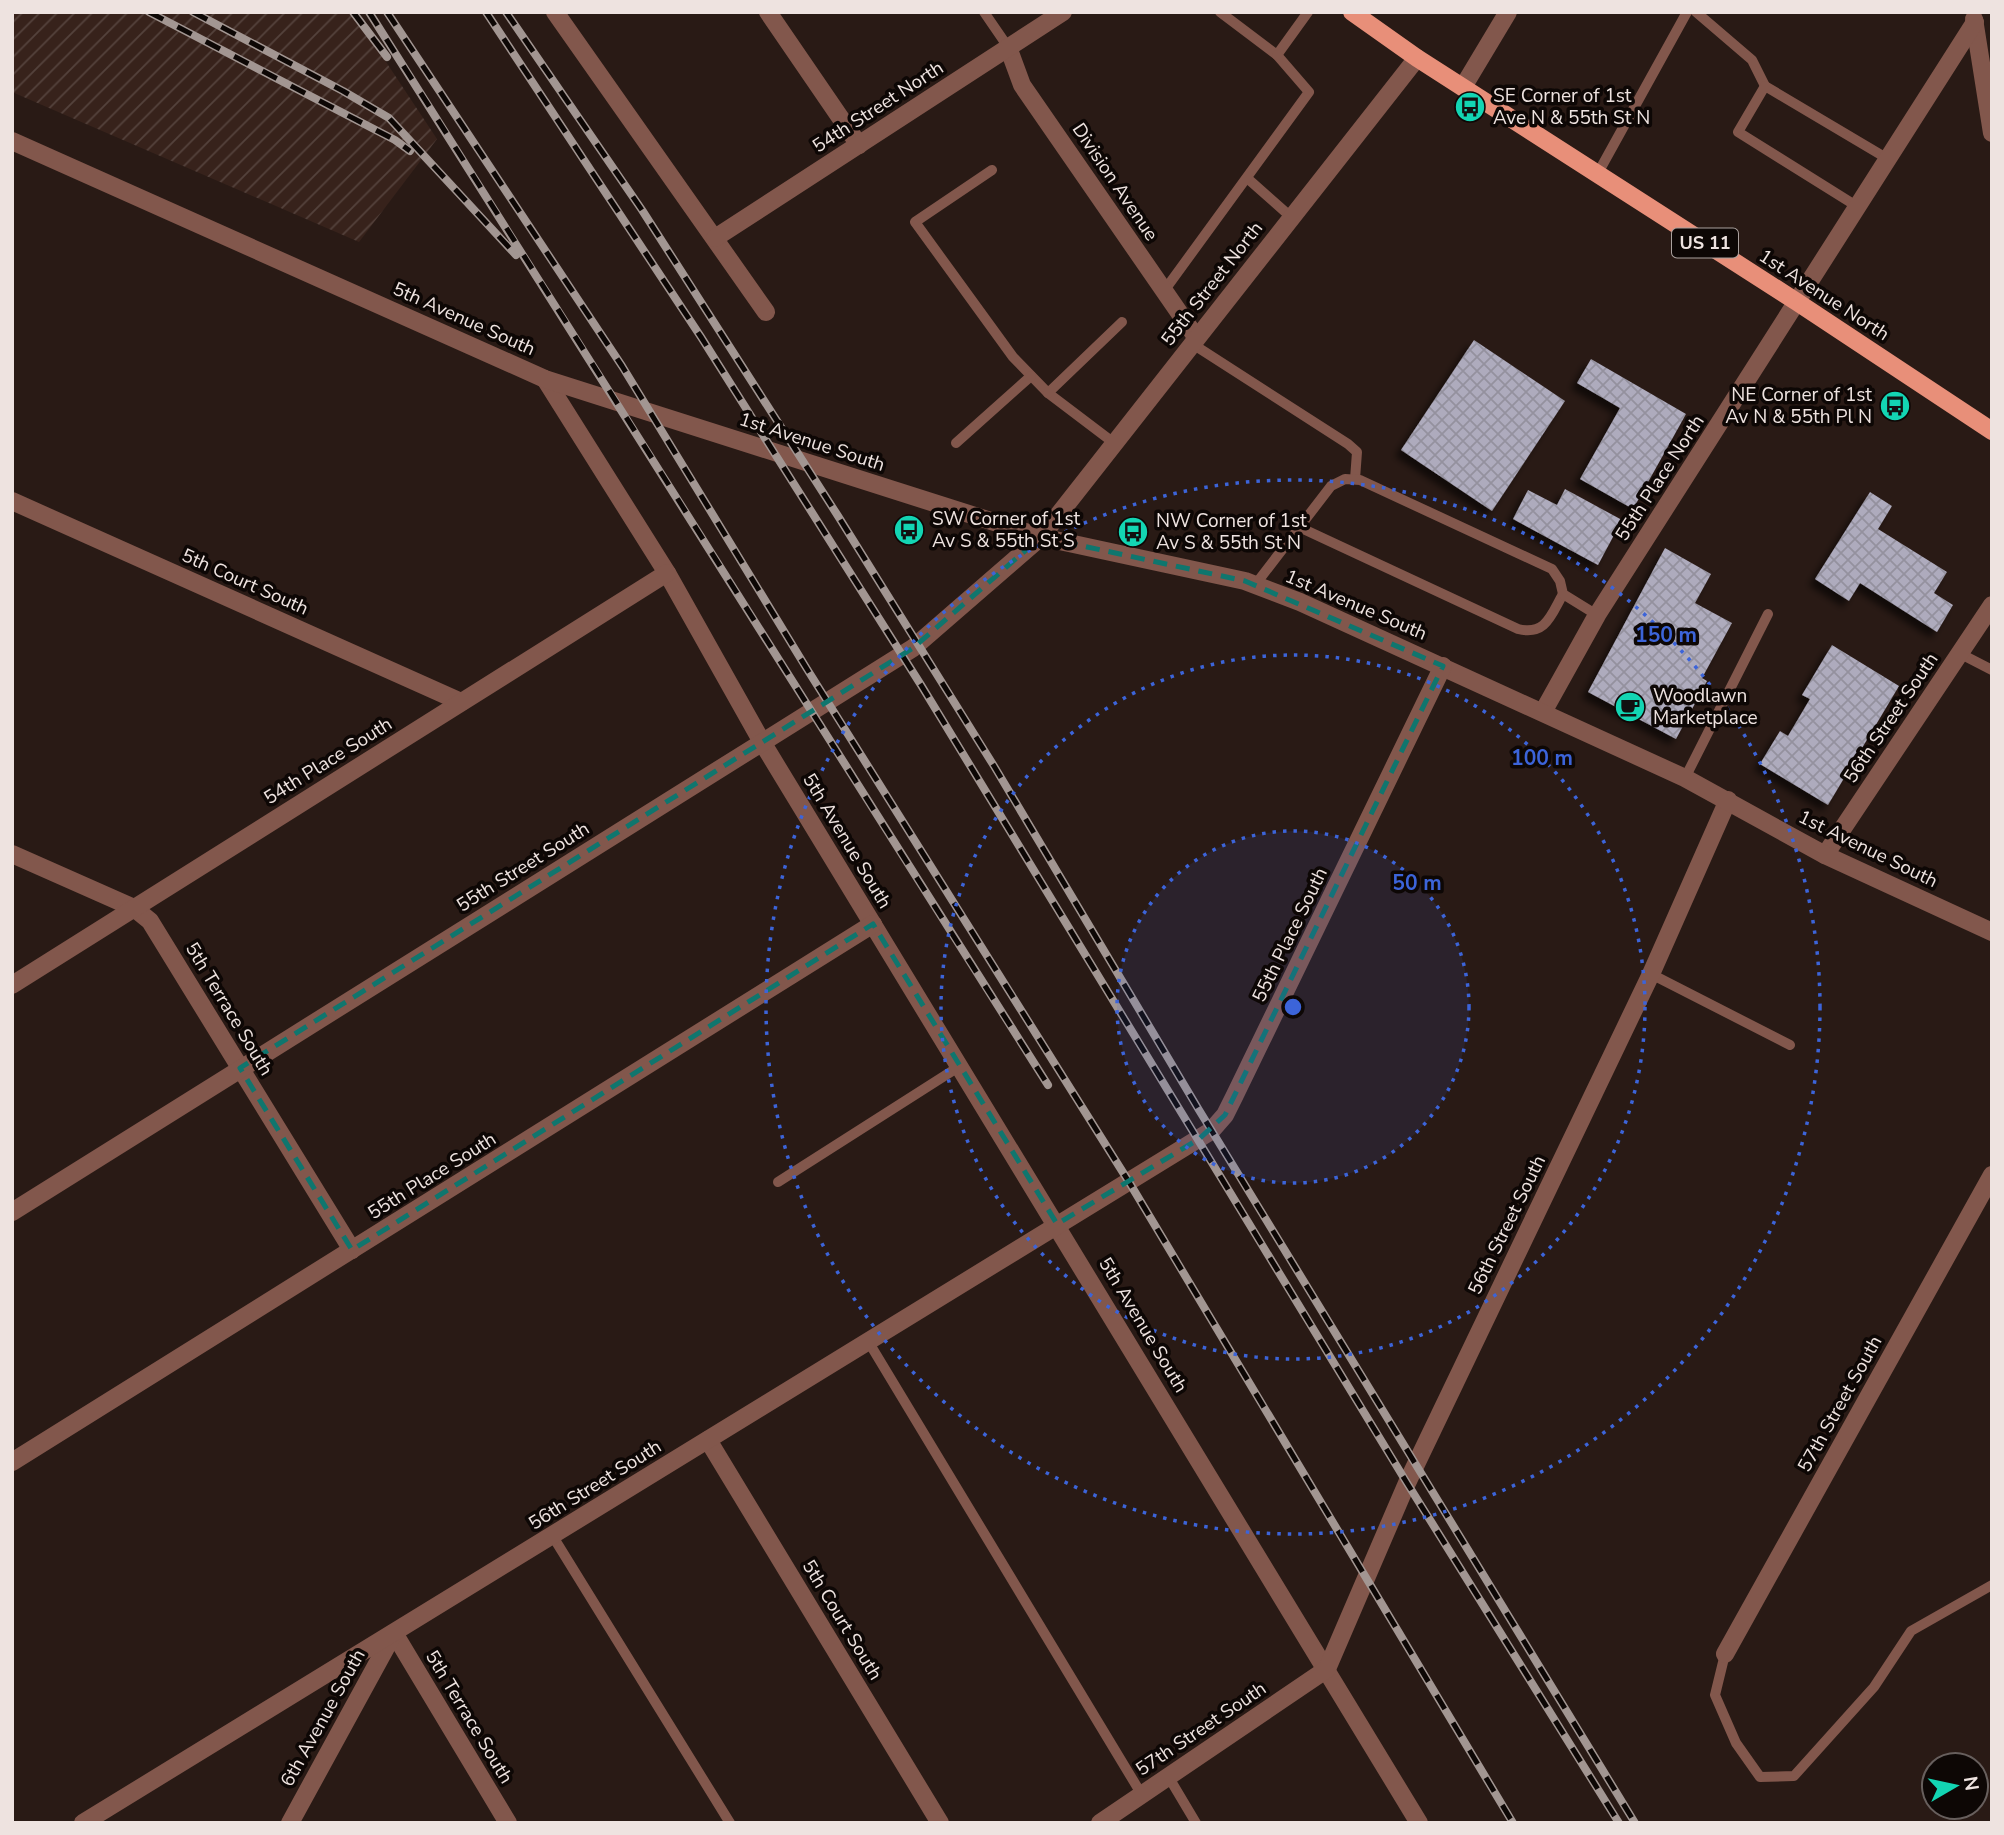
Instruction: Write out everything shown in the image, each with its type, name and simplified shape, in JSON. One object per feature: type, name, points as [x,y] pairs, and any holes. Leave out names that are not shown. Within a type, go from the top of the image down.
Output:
[{"type":"main road","name":"1st Avenue North","points":[[1355,13],[1417,58],[1992,430]]},
{"type":"street","points":[[555,12],[766,312]]},
{"type":"street","points":[[768,12],[859,145]]},
{"type":"street","name":"54th Street North","points":[[715,238],[1063,12]]},
{"type":"street","points":[[1463,87],[1508,12]]},
{"type":"street","points":[[1974,17],[1987,76],[1992,133]]},
{"type":"street","name":"55th Place North","points":[[1543,712],[1597,615],[1888,159],[1974,17]]},
{"type":"street","name":"Division Avenue","points":[[1008,47],[1022,85],[1164,291],[1194,340]]},
{"type":"street","name":"55th Street North","points":[[1041,537],[1417,58]]},
{"type":"street","name":"5th Avenue South","points":[[12,141],[545,379],[667,573],[762,742],[1419,1823]]},
{"type":"street","name":"1st Avenue South","points":[[545,379],[1041,537],[1255,585],[1300,602],[1685,778],[1825,855],[1992,932]]},
{"type":"street","name":"5th Court South","points":[[12,502],[461,702]]},
{"type":"street","name":"55th Street South","points":[[12,1212],[912,648],[1041,537]]},
{"type":"street","name":"54th Place South","points":[[12,985],[667,573]]},
{"type":"street","name":"56th Street South","points":[[1825,855],[1992,605]]},
{"type":"street","name":"55th Place South","points":[[1129,1182],[1211,1131],[1225,1115],[1443,666]]},
{"type":"street","name":"56th Street South","points":[[1327,1669],[1412,1474],[1651,974],[1728,800]]},
{"type":"street","name":"5th Terrace South","points":[[12,854],[134,908],[150,920],[352,1250]]},
{"type":"street","name":"55th Place South","points":[[12,1462],[873,924]]},
{"type":"street","name":"57th Street South","points":[[1725,1654],[1992,1175]]},
{"type":"street","name":"56th Street South","points":[[83,1823],[1129,1182]]},
{"type":"street","name":"5th Court South","points":[[708,1440],[940,1823]]},
{"type":"street","name":"5th Terrace South","points":[[394,1633],[506,1822]]},
{"type":"street","name":"6th Avenue South","points":[[289,1823],[394,1633]]},
{"type":"street","name":"57th Street South","points":[[1100,1823],[1327,1669]]},
{"type":"lane","points":[[984,12],[1008,47]]},
{"type":"lane","points":[[1164,291],[1309,92],[1277,55],[1220,12]]},
{"type":"lane","points":[[1277,55],[1308,12]]},
{"type":"lane","points":[[1598,173],[1687,12]]},
{"type":"lane","points":[[1696,12],[1752,60],[1765,86],[1888,159]]},
{"type":"lane","points":[[1765,86],[1738,132],[1857,207]]},
{"type":"lane","points":[[992,170],[915,222],[1013,357],[1048,393],[1114,443]]},
{"type":"lane","points":[[1247,178],[1291,217]]},
{"type":"lane","points":[[1048,393],[1122,322]]},
{"type":"lane","points":[[1194,340],[1348,444],[1357,452],[1355,479]]},
{"type":"lane","points":[[956,443],[1031,376]]},
{"type":"lane","points":[[1255,585],[1299,527],[1331,486],[1345,479],[1355,479],[1552,569],[1560,581],[1563,594],[1543,627],[1530,632],[1518,629],[1299,527]]},
{"type":"lane","points":[[1563,594],[1597,615]]},
{"type":"lane","points":[[1685,778],[1768,614]]},
{"type":"lane","points":[[1959,653],[1992,670]]},
{"type":"lane","points":[[1651,974],[1790,1045]]},
{"type":"lane","points":[[778,1182],[960,1066]]},
{"type":"lane","points":[[868,1341],[1142,1795]]},
{"type":"lane","points":[[552,1535],[730,1823]]},
{"type":"lane","points":[[1725,1654],[1715,1695],[1735,1742],[1760,1777],[1794,1776],[1874,1687],[1911,1631],[1992,1584]]},
{"type":"lane","points":[[1168,1776],[1196,1823]]},
{"type":"highlighted area","points":[[1041,537],[1245,581],[1443,666],[1225,1115],[1199,1139],[1057,1224],[873,924],[352,1250],[240,1068],[913,648]]},
{"type":"shaded area","points":[[12,12],[353,12],[437,139],[359,242],[12,92]]},
{"type":"building","points":[[1474,340],[1565,401],[1492,511],[1401,450]]},
{"type":"building","points":[[1591,359],[1686,414],[1633,509],[1580,479],[1620,408],[1577,383]]},
{"type":"building","points":[[1565,489],[1622,520],[1598,565],[1513,519],[1528,490],[1557,505]]},
{"type":"building","points":[[1870,492],[1892,506],[1878,529],[1947,572],[1934,593],[1953,605],[1937,632],[1860,583],[1849,601],[1815,579]]},
{"type":"building","points":[[1665,548],[1711,574],[1695,603],[1732,623],[1702,678],[1707,681],[1676,739],[1588,692]]},
{"type":"building","points":[[1832,645],[1899,686],[1828,805],[1760,764],[1780,731],[1788,736],[1810,699],[1802,695]]},
{"type":"railway","points":[[149,12],[395,140],[410,151]]},
{"type":"railway","points":[[193,12],[389,118],[516,255]]},
{"type":"railway","points":[[353,12],[387,57]]},
{"type":"railway","points":[[369,12],[1048,1085]]},
{"type":"railway","points":[[387,12],[622,366],[807,669],[1129,1182],[1513,1823]]},
{"type":"railway","points":[[486,12],[701,337],[921,685],[1407,1483],[1619,1823]]},
{"type":"railway","points":[[506,12],[642,210],[994,766],[1199,1110],[1635,1823]]},
{"type":"place","name":"SE Corner of 1st Ave N & 55th St N","points":[[1470,107]]},
{"type":"place","name":"NE Corner of 1st Av N & 55th Pl N","points":[[1895,406]]},
{"type":"place","name":"SW Corner of 1st Av S & 55th St S","points":[[909,530]]},
{"type":"place","name":"NW Corner of 1st Av S & 55th St N","points":[[1133,532]]},
{"type":"place","name":"Woodlawn Marketplace","points":[[1630,707]]}]
